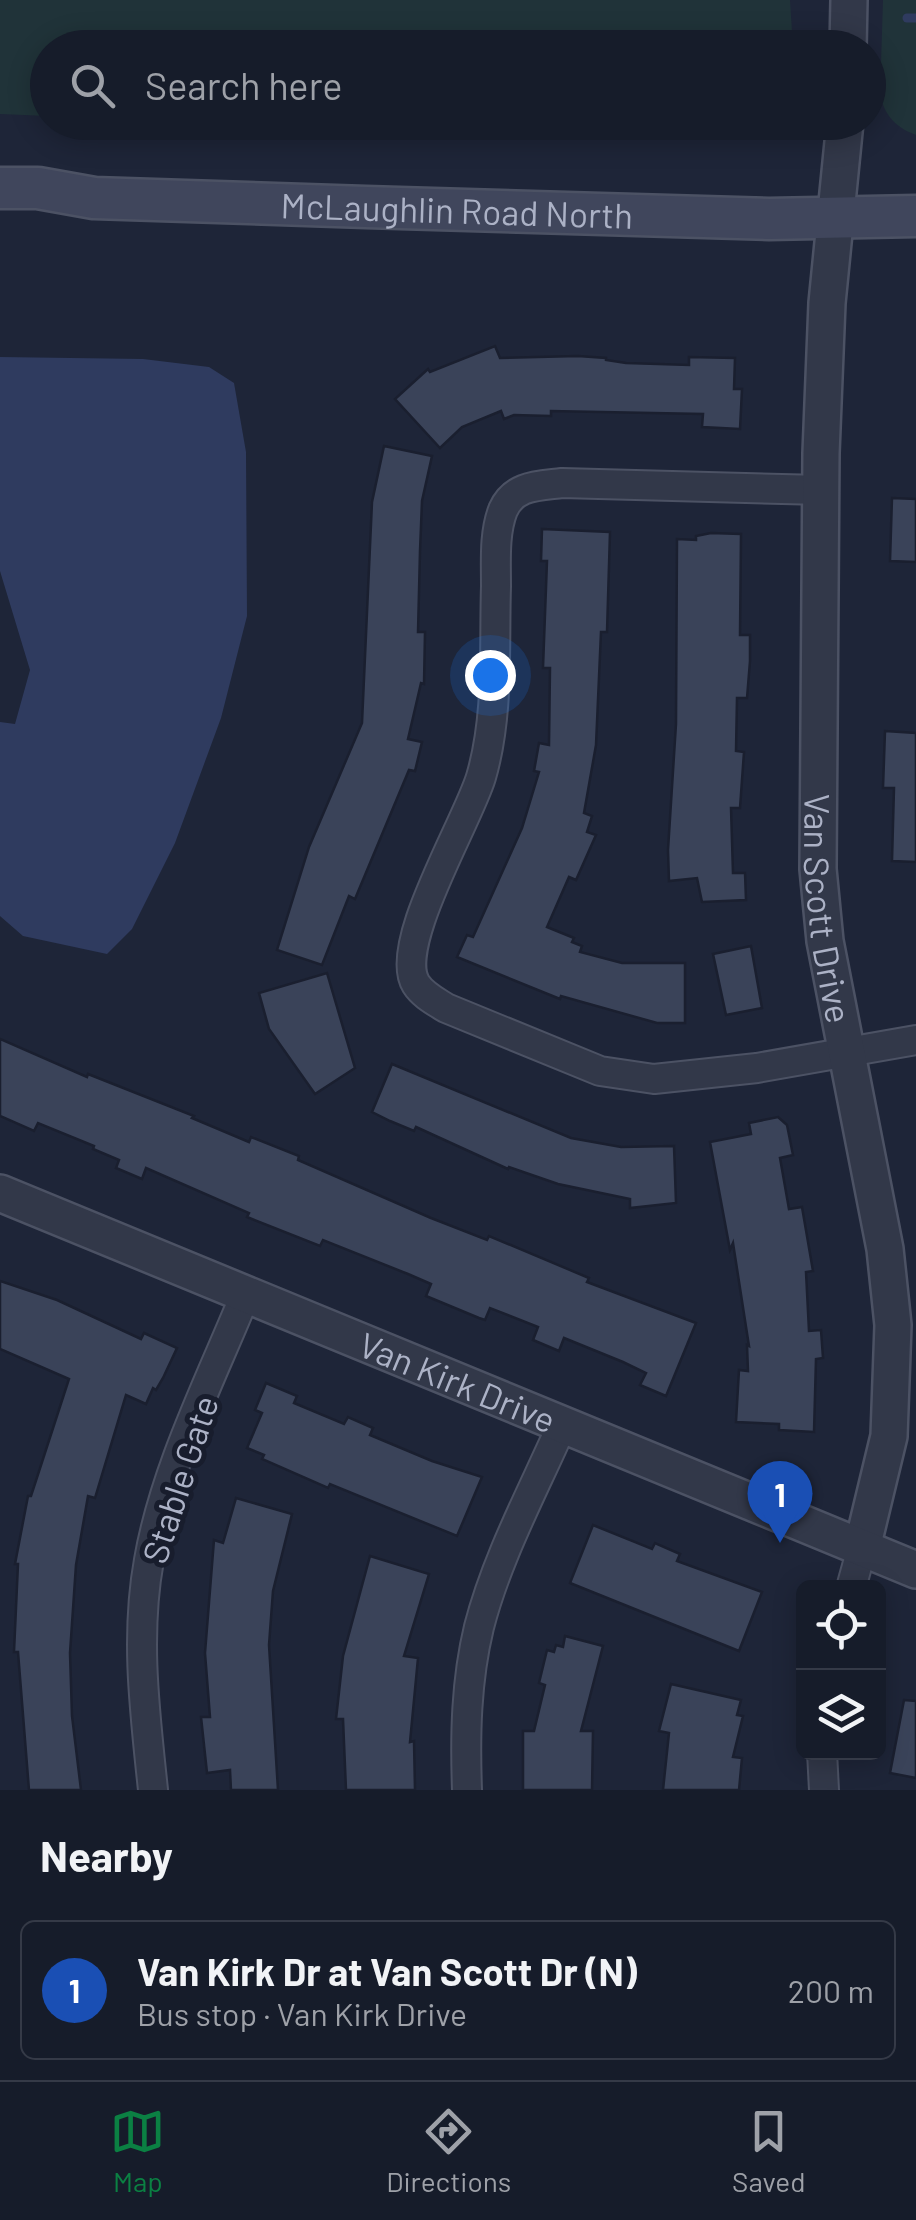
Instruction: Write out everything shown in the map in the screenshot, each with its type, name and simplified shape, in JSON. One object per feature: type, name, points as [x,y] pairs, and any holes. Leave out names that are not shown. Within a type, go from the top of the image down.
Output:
[{"type":"main road","name":"McLaughlin Road North","points":[[0,188],[38,188],[113,199],[836,218],[916,216]]},
{"type":"street","points":[[848,30],[849,0]]},
{"type":"street","name":"Van Scott Drive","points":[[843,140],[827,303],[818,869],[825,941],[885,1249],[893,1325],[889,1436],[853,1580]]},
{"type":"street","points":[[822,490],[562,483],[524,488],[510,499],[498,532],[491,730],[481,777],[417,926],[409,958],[414,983],[436,1002],[600,1071],[654,1079],[683,1078],[916,1040]]},
{"type":"street","name":"Van Kirk Drive","points":[[0,1193],[916,1570]]},
{"type":"street","name":"Stable Gate","points":[[152,1790],[140,1659],[148,1564],[176,1466],[246,1293]]},
{"type":"street","points":[[467,1790],[467,1700],[480,1623],[516,1526],[562,1425]]},
{"type":"street","points":[[822,1760],[824,1790]]},
{"type":"shaded area","points":[[0,0],[790,0],[792,30],[30,30],[30,115],[0,114]]},
{"type":"shaded area","points":[[883,0],[916,0],[916,135],[902,129],[886,111],[886,30],[882,30]]},
{"type":"water","points":[[0,357],[143,359],[209,367],[234,383],[246,452],[247,616],[221,718],[175,843],[132,929],[107,954],[23,936],[0,916],[0,722],[15,724],[30,670],[0,571]]},
{"type":"building","points":[[495,346],[500,358],[578,356],[626,363],[689,365],[689,357],[735,358],[734,389],[742,389],[740,429],[702,427],[703,414],[551,411],[551,416],[514,415],[504,419],[501,411],[462,427],[440,448],[395,399],[428,369],[430,372]]},
{"type":"building","points":[[384,446],[432,456],[422,501],[420,551],[418,632],[425,632],[424,684],[421,683],[408,739],[422,742],[415,771],[409,770],[355,899],[349,896],[322,965],[277,950],[309,847],[362,723],[372,502]]},
{"type":"building","points":[[892,498],[916,499],[916,562],[890,561]]},
{"type":"building","points":[[542,529],[610,532],[607,632],[601,632],[596,745],[584,813],[592,816],[587,832],[596,835],[576,880],[569,877],[547,927],[574,938],[572,942],[582,946],[580,952],[622,963],[685,963],[685,1023],[657,1023],[561,996],[560,999],[457,957],[467,935],[473,937],[522,828],[539,772],[534,771],[539,743],[549,745],[550,668],[543,668],[547,561],[541,561]]},
{"type":"building","points":[[741,534],[740,635],[750,635],[750,661],[747,698],[737,698],[736,751],[744,752],[740,808],[731,808],[733,873],[745,873],[746,900],[702,902],[697,878],[669,881],[668,850],[676,724],[677,539],[696,540],[696,536]]},
{"type":"building","points":[[885,731],[916,733],[916,862],[892,861],[894,788],[883,788]]},
{"type":"building","points":[[751,946],[762,1008],[726,1015],[713,954]]},
{"type":"building","points":[[327,973],[355,1068],[315,1094],[269,1029],[259,993]]},
{"type":"building","points":[[0,1039],[87,1077],[88,1074],[194,1116],[249,1142],[251,1137],[299,1156],[298,1160],[431,1218],[487,1240],[489,1236],[589,1278],[587,1282],[696,1323],[666,1396],[640,1385],[646,1373],[623,1362],[564,1338],[559,1351],[533,1340],[538,1327],[490,1308],[485,1320],[479,1318],[426,1296],[431,1284],[408,1274],[323,1240],[320,1246],[247,1217],[249,1213],[146,1168],[142,1179],[116,1168],[119,1160],[93,1149],[94,1146],[38,1123],[34,1131],[0,1116]]},
{"type":"building","points":[[392,1064],[571,1138],[621,1147],[674,1146],[676,1203],[630,1208],[630,1199],[508,1169],[416,1127],[414,1131],[390,1121],[372,1112]]},
{"type":"building","points":[[778,1117],[787,1125],[793,1155],[780,1158],[789,1209],[802,1207],[813,1271],[806,1272],[809,1331],[821,1330],[823,1358],[816,1359],[814,1432],[779,1430],[779,1424],[736,1422],[739,1370],[748,1371],[749,1346],[733,1243],[730,1250],[710,1142],[751,1134],[749,1123]]},
{"type":"building","points":[[0,1281],[57,1300],[141,1339],[144,1333],[177,1348],[146,1404],[126,1395],[95,1498],[88,1496],[76,1565],[70,1653],[72,1716],[81,1790],[29,1790],[18,1652],[14,1652],[15,1564],[28,1496],[69,1379],[0,1349]]},
{"type":"building","points":[[266,1383],[297,1396],[294,1403],[344,1424],[348,1417],[373,1428],[370,1435],[482,1477],[457,1536],[330,1484],[328,1488],[262,1459],[264,1455],[247,1448],[262,1413],[255,1410]]},
{"type":"building","points":[[236,1498],[292,1514],[273,1591],[269,1645],[278,1790],[231,1790],[230,1770],[207,1773],[201,1717],[210,1717],[205,1653],[214,1540],[223,1543]]},
{"type":"building","points":[[593,1525],[652,1549],[655,1543],[680,1554],[677,1561],[762,1592],[739,1651],[570,1583]]},
{"type":"building","points":[[370,1556],[429,1574],[404,1656],[418,1658],[410,1742],[414,1741],[415,1790],[346,1790],[343,1719],[336,1719],[343,1656]]},
{"type":"building","points":[[565,1636],[603,1646],[581,1731],[593,1731],[592,1790],[523,1790],[523,1731],[534,1731],[545,1685],[539,1683],[547,1650],[554,1652],[556,1645],[563,1647]]},
{"type":"building","points":[[671,1684],[741,1700],[737,1715],[743,1716],[733,1757],[742,1758],[739,1790],[663,1790],[669,1733],[659,1731]]},
{"type":"building","points":[[904,1700],[916,1701],[916,1778],[890,1773]]},
{"type":"waterway","points":[[907,18],[916,18]]},
{"type":"place","name":"Van Kirk Dr at Van Scott Dr (N)","points":[[780,1543]]}]
